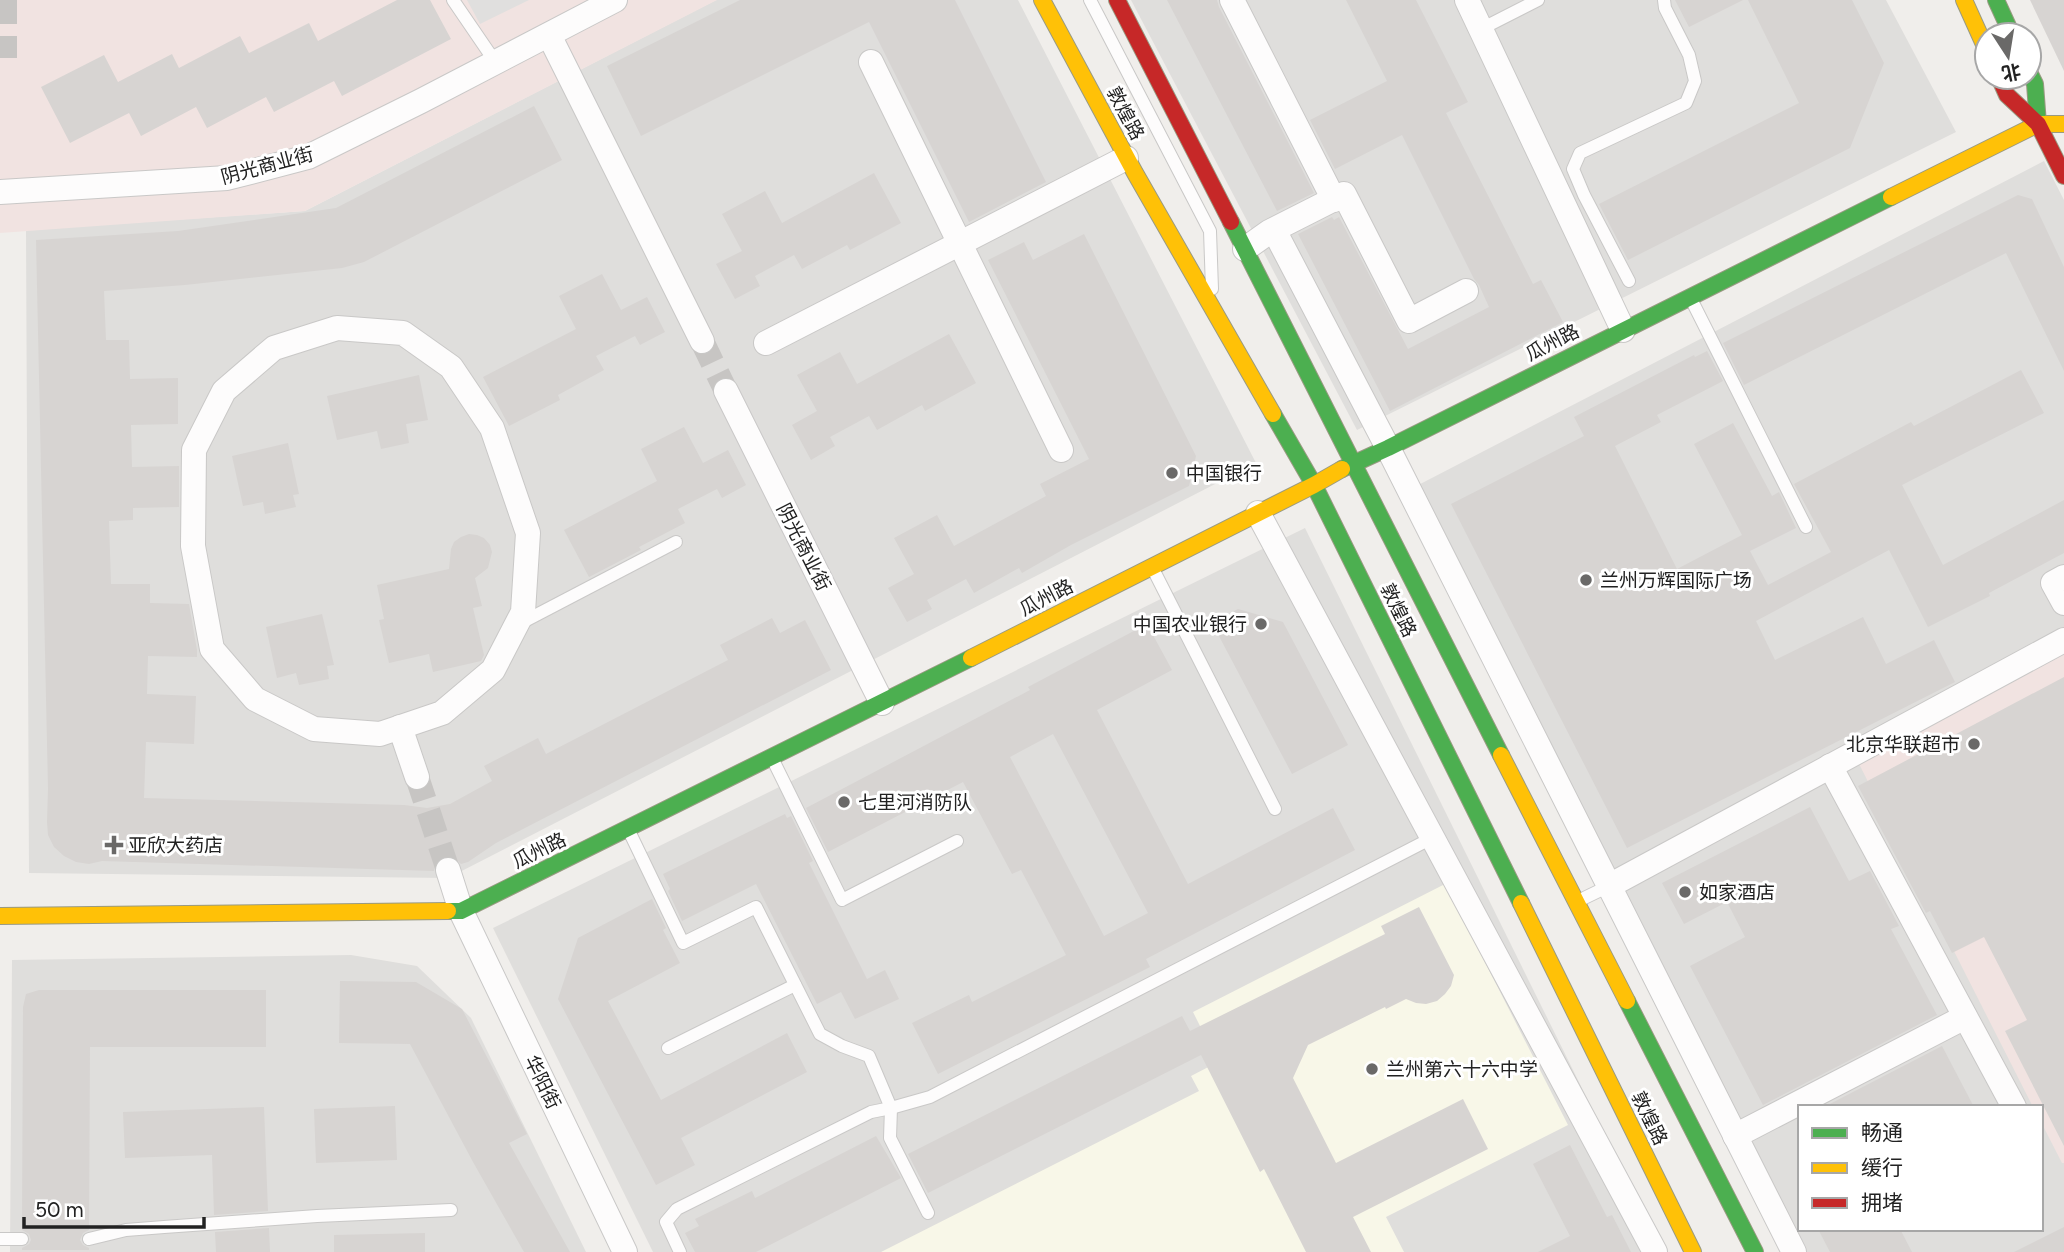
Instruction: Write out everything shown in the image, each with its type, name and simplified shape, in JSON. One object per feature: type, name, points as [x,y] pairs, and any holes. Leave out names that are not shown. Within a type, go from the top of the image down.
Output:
[{"type":"main road","name":"敦煌路","points":[[1042,0],[1126,158],[1314,485],[1693,1252]]},
{"type":"main road","name":"敦煌路","points":[[1117,0],[1755,1252]]},
{"type":"main road","points":[[1964,0],[1973,21]]},
{"type":"main road","points":[[1996,0],[2006,21]]},
{"type":"main road","points":[[2006,91],[2038,124],[2064,176]]},
{"type":"main road","points":[[2036,91],[2038,124]]},
{"type":"main road","name":"瓜州路","points":[[0,916],[461,911],[882,703],[1314,485],[1352,463],[1388,448],[2038,124],[2064,124]]},
{"type":"street","name":"阴光商业街","points":[[0,192],[227,178],[308,157],[615,0]]},
{"type":"street","points":[[1232,0],[1334,200]]},
{"type":"street","points":[[1467,0],[1623,330]]},
{"type":"street","points":[[549,35],[702,341]]},
{"type":"street","points":[[871,62],[1061,450]]},
{"type":"street","points":[[766,342],[1126,158]]},
{"type":"street","points":[[1245,249],[1274,229],[1344,194],[1409,321],[1466,291]]},
{"type":"street","points":[[1274,229],[1388,448],[1794,1252]]},
{"type":"street","points":[[337,328],[403,333],[451,367],[492,428],[528,533],[523,612],[516,625],[493,670],[442,713],[380,734],[314,729],[255,699],[212,649],[193,546],[194,450],[224,391],[274,348],[337,328]]},
{"type":"street","name":"阴光商业街","points":[[726,391],[882,703]]},
{"type":"street","points":[[1258,513],[1655,1252]]},
{"type":"street","points":[[2064,577],[2053,583],[2064,603]]},
{"type":"street","points":[[1609,886],[2064,640]]},
{"type":"street","points":[[400,727],[416,777]]},
{"type":"street","points":[[1830,766],[2013,1105]]},
{"type":"street","name":"华阳街","points":[[448,870],[461,911],[625,1252]]},
{"type":"street","points":[[1735,1136],[1965,1017]]},
{"type":"lane","points":[[453,0],[496,63]]},
{"type":"lane","points":[[1090,0],[1210,230],[1213,310]]},
{"type":"lane","points":[[1480,29],[1538,0]]},
{"type":"lane","points":[[1629,281],[1573,169],[1580,153],[1686,103],[1695,81],[1689,55],[1665,8],[1664,0]]},
{"type":"lane","points":[[1690,297],[1806,527]]},
{"type":"lane","points":[[516,625],[676,542]]},
{"type":"lane","points":[[1152,566],[1275,809]]},
{"type":"lane","points":[[772,758],[842,900],[957,841]]},
{"type":"lane","points":[[628,829],[683,943],[756,907],[820,1034],[869,1056],[891,1108],[890,1138],[928,1213]]},
{"type":"lane","points":[[680,1252],[666,1222],[677,1209],[871,1112],[930,1097],[1432,838]]},
{"type":"lane","points":[[1576,902],[1609,886]]},
{"type":"lane","points":[[668,1048],[795,985]]},
{"type":"lane","points":[[89,1240],[126,1230],[317,1216],[451,1210]]},
{"type":"lane","points":[[0,1239],[22,1239]]},
{"type":"shaded area","points":[[0,0],[717,0],[305,211],[0,233]]},
{"type":"shaded area","points":[[467,0],[529,0],[480,24]]},
{"type":"shaded area","points":[[716,0],[1018,0],[1256,463],[448,878],[29,873],[26,230],[305,211]]},
{"type":"shaded area","points":[[1131,0],[1886,0],[1956,132],[1357,430]]},
{"type":"shaded area","points":[[2044,161],[2064,200],[2064,1252],[1784,1252],[1399,495]]},
{"type":"shaded area","points":[[1305,528],[1663,1252],[653,1252],[493,928]]},
{"type":"shaded area","points":[[2064,650],[2064,1163],[2043,1126],[2043,1105],[2032,1105],[1855,756]]},
{"type":"shaded area","name":"兰州第六十六中学","points":[[1445,884],[1568,1125],[1386,1217],[1404,1252],[881,1252],[1199,1091],[1191,1076],[1218,1062],[1193,1012]]},
{"type":"shaded area","points":[[351,955],[417,966],[471,1018],[586,1252],[10,1252],[12,960]]},
{"type":"building","points":[[397,0],[430,0],[451,39],[342,96],[334,81],[274,112],[266,97],[207,128],[196,107],[141,136],[129,113],[70,143],[41,87],[104,55],[118,82],[172,54],[179,68],[240,36],[249,53],[309,23],[318,41]]},
{"type":"building","points":[[740,0],[955,0],[1046,182],[969,222],[869,22],[641,136],[607,66]]},
{"type":"building","points":[[1167,0],[1217,0],[1314,193],[1277,211]]},
{"type":"building","points":[[1346,0],[1416,0],[1468,102],[1446,113],[1533,284],[1541,280],[1563,322],[1390,411],[1298,234],[1332,217],[1334,220],[1339,217],[1408,349],[1489,307],[1402,135],[1335,169],[1310,120],[1387,81]]},
{"type":"building","points":[[1675,0],[1743,0],[1689,27]]},
{"type":"building","points":[[1748,0],[1852,0],[1884,63],[1850,148],[1628,260],[1599,204],[1799,103]]},
{"type":"building","points":[[2030,0],[2064,0],[2064,71],[2043,27],[2043,21],[2040,21]]},
{"type":"building","points":[[534,106],[562,160],[364,262],[342,268],[104,291],[106,340],[129,340],[130,379],[178,378],[178,424],[131,425],[132,467],[179,466],[179,507],[133,508],[133,520],[109,521],[111,584],[150,584],[150,603],[189,604],[197,650],[197,657],[148,656],[147,694],[196,696],[194,744],[146,742],[144,798],[404,805],[427,808],[450,804],[492,781],[484,766],[538,738],[546,754],[728,660],[720,645],[772,618],[780,633],[805,620],[831,670],[496,843],[468,862],[461,864],[452,856],[443,856],[437,861],[434,871],[102,861],[89,864],[64,856],[54,847],[48,835],[47,822],[36,240],[178,231],[336,208]]},
{"type":"building","points":[[874,173],[901,223],[850,250],[847,245],[802,269],[794,255],[755,276],[760,286],[735,299],[716,264],[742,251],[722,214],[765,191],[782,223]]},
{"type":"building","points":[[2018,195],[2032,199],[2064,267],[2064,371],[2006,253],[1744,385],[1723,343]]},
{"type":"building","points":[[1084,234],[1196,456],[1189,486],[1071,545],[1022,573],[1019,568],[974,593],[966,579],[927,600],[932,609],[907,622],[888,588],[914,574],[894,538],[937,515],[954,546],[1046,496],[1040,484],[1089,459],[988,260],[1024,242],[1033,260]]},
{"type":"building","points":[[602,274],[621,310],[647,297],[665,332],[640,345],[635,336],[596,356],[604,370],[558,395],[560,400],[509,426],[483,377],[576,329],[559,296]]},
{"type":"building","points":[[949,334],[976,383],[925,411],[922,405],[877,430],[869,416],[830,437],[835,446],[811,460],[792,425],[817,411],[797,375],[840,352],[857,384]]},
{"type":"building","points":[[1707,351],[1723,381],[1657,415],[1661,422],[1615,446],[1677,569],[1742,535],[1694,444],[1733,423],[1772,496],[1779,492],[1796,528],[1750,551],[1768,585],[1831,552],[1794,484],[1911,422],[1914,426],[2021,370],[2044,413],[1902,485],[1943,565],[2064,500],[2064,553],[1989,593],[1990,596],[1928,627],[1889,550],[1756,621],[1775,660],[1863,617],[1886,664],[1934,640],[1955,682],[1627,848],[1451,504],[1584,436],[1574,417],[1694,355],[1695,357]]},
{"type":"building","points":[[419,375],[428,420],[406,424],[409,443],[381,449],[377,431],[337,440],[327,396]]},
{"type":"building","points":[[684,427],[703,463],[728,450],[746,485],[722,498],[717,489],[678,509],[685,523],[589,577],[564,530],[657,481],[641,449]]},
{"type":"building","points":[[288,443],[299,494],[293,495],[296,507],[265,514],[263,502],[243,506],[232,456]]},
{"type":"building","points":[[469,534],[484,538],[492,552],[488,568],[475,578],[482,606],[473,608],[484,655],[481,661],[433,672],[429,654],[389,663],[379,620],[384,619],[377,585],[449,569],[454,542]]},
{"type":"building","points":[[1238,609],[1283,622],[1348,745],[1292,774],[1212,623]]},
{"type":"building","points":[[322,614],[334,665],[327,666],[329,679],[299,685],[296,673],[277,678],[266,627]]},
{"type":"building","points":[[1147,624],[1172,670],[1097,710],[1188,884],[1333,808],[1355,850],[1146,959],[1150,967],[938,1074],[912,1023],[969,995],[972,1002],[1066,955],[1021,870],[1012,874],[963,782],[828,852],[806,808],[1030,690],[1028,687]],"holes":[[[1053,734],[1148,913],[1104,936],[1010,757]]]},
{"type":"building","points":[[2064,677],[2064,1146],[2005,1031],[2027,1020],[1984,937],[1952,953],[1930,911],[1926,913],[1858,786]]},
{"type":"building","points":[[1810,807],[1849,881],[1870,871],[1899,926],[1891,929],[1937,1015],[1763,1105],[1690,966],[1745,937],[1727,902],[1684,924],[1662,883]]},
{"type":"building","points":[[785,814],[787,818],[791,816],[813,861],[809,863],[867,979],[885,970],[899,999],[855,1019],[841,992],[817,1004],[756,884],[682,921],[663,874]]},
{"type":"building","points":[[652,899],[666,928],[663,930],[680,963],[608,1001],[661,1100],[787,1033],[807,1072],[681,1138],[695,1165],[656,1185],[558,999],[578,938]]},
{"type":"building","points":[[1419,907],[1454,975],[1451,986],[1437,1001],[1426,1004],[1406,999],[1308,1045],[1293,1078],[1336,1163],[1463,1099],[1488,1149],[1353,1217],[1371,1252],[1306,1252],[1264,1169],[1260,1172],[1201,1055],[928,1193],[908,1154],[1182,1016],[1190,1031],[1385,934],[1381,926]]},
{"type":"building","points":[[340,981],[416,982],[462,1009],[527,1134],[509,1143],[570,1252],[524,1252],[410,1044],[339,1043]]},
{"type":"building","points":[[39,990],[266,990],[266,1047],[90,1047],[89,1230],[83,1233],[80,1240],[89,1250],[22,1250],[31,1240],[29,1234],[22,1230],[23,1007],[26,994]]},
{"type":"building","points":[[1942,1046],[1973,1105],[1828,1105]]},
{"type":"building","points":[[395,1106],[397,1160],[316,1163],[314,1109]]},
{"type":"building","points":[[264,1107],[268,1211],[214,1215],[212,1155],[125,1158],[123,1112]]},
{"type":"building","points":[[876,1136],[901,1178],[756,1252],[695,1252],[685,1233],[699,1226],[695,1219],[752,1191],[755,1198]]},
{"type":"building","points":[[1570,1145],[1607,1217],[1612,1215],[1631,1252],[1538,1252],[1570,1236],[1533,1164]]},
{"type":"building","points":[[2064,1227],[2064,1252],[2014,1252]]},
{"type":"building","points":[[269,1228],[270,1252],[216,1252],[215,1232]]},
{"type":"building","points":[[1819,1231],[1901,1231],[1912,1252],[1830,1252]]},
{"type":"building","points":[[425,1233],[425,1252],[334,1252],[334,1235]]},
{"type":"tunnel","points":[[5,0],[5,58]]},
{"type":"tunnel","points":[[702,341],[726,391]]},
{"type":"tunnel","points":[[417,777],[448,870]]},
{"type":"traffic: fast","points":[[1996,0],[2006,21]]},
{"type":"traffic: fast","points":[[2036,91],[2038,124]]},
{"type":"traffic: fast","points":[[1342,469],[1891,197]]},
{"type":"traffic: fast","points":[[1231,222],[1501,755]]},
{"type":"traffic: fast","points":[[1273,414],[1314,485],[1521,903]]},
{"type":"traffic: fast","points":[[448,911],[461,911],[971,658]]},
{"type":"traffic: fast","points":[[1627,1001],[1755,1252]]},
{"type":"traffic: slow","points":[[1042,0],[1135,173],[1273,414]]},
{"type":"traffic: slow","points":[[1964,0],[1973,21]]},
{"type":"traffic: slow","points":[[1891,197],[2038,124],[2064,124]]},
{"type":"traffic: slow","points":[[971,658],[1342,469]]},
{"type":"traffic: slow","points":[[1501,755],[1627,1001]]},
{"type":"traffic: slow","points":[[1521,903],[1693,1252]]},
{"type":"traffic: slow","points":[[0,916],[448,911]]},
{"type":"traffic: jam","points":[[1117,0],[1231,222]]},
{"type":"traffic: jam","points":[[2005,91],[2038,124],[2064,176]]},
{"type":"place","name":"中国银行","points":[[1172,473]]},
{"type":"place","name":"兰州万辉国际广场","points":[[1586,580]]},
{"type":"place","name":"中国农业银行","points":[[1261,624]]},
{"type":"place","name":"北京华联超市","points":[[1974,744]]},
{"type":"place","name":"七里河消防队","points":[[844,802]]},
{"type":"place","name":"亚欣大药店","points":[[114,845]]},
{"type":"place","name":"如家酒店","points":[[1685,892]]},
{"type":"place","name":"兰州第六十六中学","points":[[1372,1069]]}]
